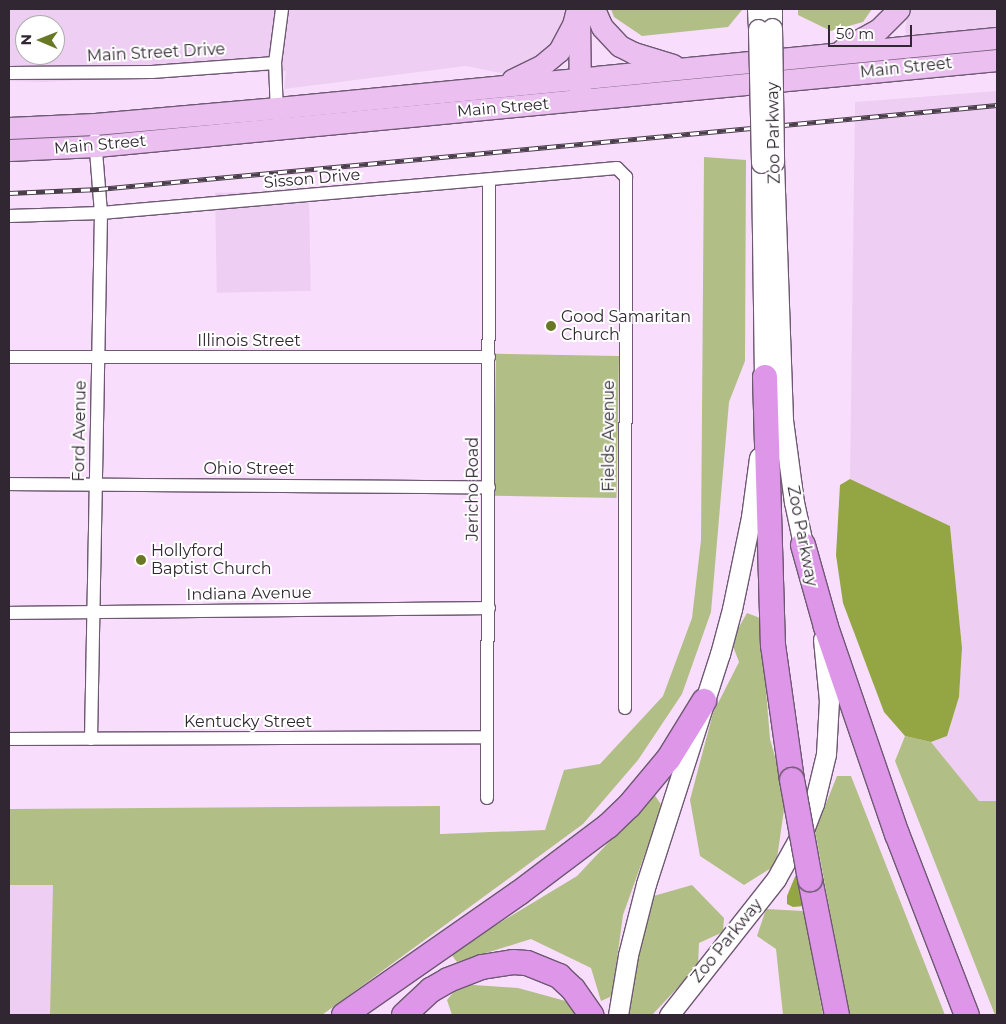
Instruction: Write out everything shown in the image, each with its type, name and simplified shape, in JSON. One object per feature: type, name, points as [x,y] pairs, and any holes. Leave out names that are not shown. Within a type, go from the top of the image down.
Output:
[{"type":"highway","points":[[765,377],[773,645],[792,780],[837,1015]]},
{"type":"highway","points":[[803,545],[826,627],[897,834],[967,1015]]},
{"type":"highway","points":[[344,1015],[519,893],[608,826],[629,806],[670,758],[704,701]]},
{"type":"highway","points":[[404,1015],[431,990],[448,980],[482,967],[513,962],[528,963],[559,976],[573,989],[591,1015]]},
{"type":"main road","points":[[578,9],[586,100]]},
{"type":"main road","points":[[490,87],[524,76],[552,58],[559,51],[573,25],[578,9]]},
{"type":"main road","points":[[585,78],[589,9]]},
{"type":"main road","points":[[594,9],[602,27],[620,46],[653,60],[688,68]]},
{"type":"main road","name":"Zoo Parkway","points":[[669,1015],[776,879],[793,852],[814,804],[826,754],[829,701],[825,649],[803,545],[788,461],[780,381],[768,163],[765,29],[757,9]]},
{"type":"main road","name":"Zoo Parkway","points":[[765,29],[772,9]]},
{"type":"main road","points":[[887,70],[901,9]]},
{"type":"main road","points":[[834,54],[879,29],[901,9]]},
{"type":"main road","name":"Main Street","points":[[9,128],[95,124],[277,108],[997,38]]},
{"type":"main road","name":"Main Street","points":[[9,150],[96,146],[997,60]]},
{"type":"main road","name":"Zoo Parkway","points":[[618,1015],[628,955],[642,900],[720,654],[745,551],[758,472],[765,377],[768,163]]},
{"type":"street","points":[[278,129],[275,63],[282,9]]},
{"type":"street","name":"Main Street Drive","points":[[9,73],[152,72],[275,63]]},
{"type":"street","name":"Ford Avenue","points":[[90,739],[101,213],[95,124]]},
{"type":"street","name":"Sisson Drive","points":[[9,216],[101,213],[617,168]]},
{"type":"street","name":"Fields Avenue","points":[[617,168],[626,177],[625,708]]},
{"type":"street","name":"Jericho Road","points":[[487,798],[489,180]]},
{"type":"street","name":"Illinois Street","points":[[9,357],[489,357]]},
{"type":"street","name":"Ohio Street","points":[[9,484],[489,487]]},
{"type":"street","name":"Indiana Avenue","points":[[9,613],[489,608]]},
{"type":"street","name":"Kentucky Street","points":[[9,739],[487,737]]},
{"type":"shaded area","points":[[9,9],[570,9],[547,53],[505,74],[466,66],[284,89],[286,71],[42,82],[9,81]]},
{"type":"shaded area","points":[[611,9],[742,10],[728,27],[642,36],[614,17]]},
{"type":"shaded area","points":[[798,9],[872,9],[863,22],[831,31],[798,15]]},
{"type":"shaded area","points":[[908,9],[997,9],[997,31],[910,39],[905,31]]},
{"type":"shaded area","points":[[997,91],[997,801],[979,801],[931,742],[947,736],[959,697],[962,648],[950,526],[850,479],[855,102]]},
{"type":"shaded area","points":[[704,157],[746,160],[745,361],[729,402],[711,612],[682,694],[638,760],[583,824],[322,1015],[50,1015],[53,885],[9,885],[9,809],[440,806],[440,834],[545,830],[564,770],[600,764],[663,696],[692,618],[701,540]]},
{"type":"shaded area","points":[[309,191],[311,291],[217,293],[215,193]]},
{"type":"shaded area","points":[[496,354],[619,356],[617,498],[494,496]]},
{"type":"shaded area","points":[[850,479],[950,526],[962,648],[959,697],[947,736],[931,742],[905,736],[884,712],[843,603],[836,555],[840,485]]},
{"type":"shaded area","points":[[747,613],[760,618],[770,739],[786,796],[776,865],[744,885],[700,856],[690,800],[713,713],[739,662],[731,641]]},
{"type":"shaded area","points":[[905,736],[931,742],[979,801],[997,801],[997,1015],[995,1015],[895,761]]},
{"type":"shaded area","points":[[837,776],[851,776],[945,1015],[849,1015],[815,831]]},
{"type":"shaded area","points":[[654,794],[662,806],[623,915],[612,996],[601,1001],[591,968],[531,939],[457,962],[450,953],[577,876]]},
{"type":"shaded area","points":[[799,867],[804,906],[793,907],[787,904],[787,896]]},
{"type":"shaded area","points":[[9,885],[53,885],[53,1015],[9,1015]]},
{"type":"shaded area","points":[[692,885],[724,918],[723,932],[699,943],[698,966],[652,1015],[627,1015],[650,897]]},
{"type":"shaded area","points":[[766,909],[804,911],[823,1015],[783,1015],[776,949],[757,936]]},
{"type":"shaded area","points":[[460,984],[518,988],[573,1003],[577,1015],[452,1015],[447,1000]]},
{"type":"railway","points":[[9,193],[99,189],[997,105]]},
{"type":"place","name":"Good Samaritan Church","points":[[551,326]]},
{"type":"place","name":"Hollyford Baptist Church","points":[[141,560]]}]
